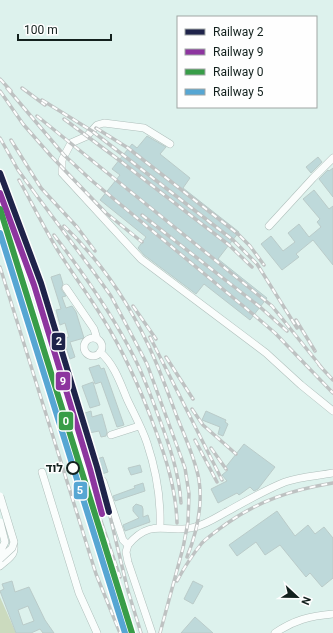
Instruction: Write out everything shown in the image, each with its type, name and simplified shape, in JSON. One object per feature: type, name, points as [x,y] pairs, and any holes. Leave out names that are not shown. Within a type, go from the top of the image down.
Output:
[{"type":"street","points":[[170,144],[144,128],[104,123],[97,125],[87,136],[71,143],[62,160],[62,173],[141,259],[266,353],[301,386],[333,411]]},
{"type":"street","points":[[269,226],[333,158]]},
{"type":"street","points":[[66,288],[94,329],[102,346],[100,352],[92,356],[87,353],[84,348],[85,342],[89,338],[98,339]]},
{"type":"street","points":[[100,352],[107,358],[115,370],[147,443],[158,485],[161,513],[160,527]]},
{"type":"street","points":[[111,435],[139,426]]},
{"type":"street","points":[[42,472],[79,593],[97,633]]},
{"type":"street","points":[[152,633],[126,552],[128,545],[135,537],[151,529],[160,527],[181,529],[194,527],[284,483],[333,473]]},
{"type":"street","points":[[104,481],[123,540],[128,545]]},
{"type":"street","points":[[0,496],[14,542],[12,548],[0,559]]},
{"type":"street","points":[[0,500],[15,551],[0,566]]},
{"type":"street","points":[[0,522],[5,542],[0,552]]},
{"type":"street","points":[[0,540],[10,531]]},
{"type":"street","points":[[275,633],[290,623],[316,616],[333,614]]},
{"type":"green space","points":[[0,597],[16,633],[0,633]]},
{"type":"building","points":[[147,136],[166,147],[160,154],[190,178],[183,188],[239,232],[218,259],[267,298],[250,320],[204,284],[196,294],[144,255],[138,248],[146,237],[100,200],[120,175],[112,169],[132,144],[137,148]]},
{"type":"building","points":[[318,157],[322,162],[311,173],[306,167]]},
{"type":"building","points":[[333,168],[333,197],[319,179],[328,170],[329,171]]},
{"type":"building","points":[[314,190],[329,209],[333,206],[333,265],[313,240],[296,254],[299,257],[282,270],[261,244],[271,236],[283,251],[295,242],[288,233],[299,224],[309,237],[321,227],[317,222],[320,219],[303,199]]},
{"type":"building","points":[[60,274],[63,284],[61,289],[66,296],[62,297],[66,308],[72,306],[76,312],[84,338],[70,342],[75,357],[70,359],[63,338],[69,337],[65,323],[60,325],[56,310],[61,309],[51,277]]},
{"type":"building","points":[[99,365],[101,369],[104,368],[124,425],[117,427],[101,382],[95,384],[89,368]]},
{"type":"building","points":[[93,382],[100,405],[90,408],[82,386]]},
{"type":"building","points":[[91,411],[92,417],[102,414],[107,432],[106,436],[101,437],[99,431],[89,433],[85,413]]},
{"type":"building","points":[[206,411],[226,420],[225,422],[228,424],[223,436],[218,434],[220,427],[202,420]]},
{"type":"building","points":[[244,444],[275,467],[258,489],[254,491],[250,487],[239,495],[237,493],[218,503],[211,489],[227,481],[222,475],[228,470],[225,468]]},
{"type":"building","points":[[103,457],[108,472],[102,474],[97,459]]},
{"type":"building","points":[[140,465],[142,472],[131,475],[128,468]]},
{"type":"building","points":[[143,483],[145,491],[115,501],[113,496],[135,488],[134,486]]},
{"type":"building","points":[[136,504],[142,506],[143,517],[148,515],[150,522],[125,531],[123,525],[139,518],[133,511],[133,507]]},
{"type":"building","points":[[277,511],[295,536],[308,525],[315,534],[324,527],[333,538],[333,578],[322,587],[310,573],[306,577],[280,545],[265,555],[256,542],[237,556],[229,545]]},
{"type":"building","points":[[12,581],[15,592],[29,587],[45,620],[54,633],[43,633],[40,629],[31,633],[16,633],[0,591],[4,589],[2,584]],"holes":[[[28,606],[34,621],[23,625],[18,610]]]},
{"type":"building","points":[[193,581],[203,586],[193,604],[184,599]]},
{"type":"building","points":[[195,617],[213,633],[181,633]]},
{"type":"railway","points":[[0,79],[11,91]]},
{"type":"railway","points":[[7,88],[64,155],[91,180],[275,333],[333,393]]},
{"type":"railway","points":[[22,88],[45,105]]},
{"type":"railway","points":[[0,91],[23,124],[51,156],[106,213],[142,242]]},
{"type":"railway","points":[[42,100],[92,131],[233,240],[257,264],[297,328]]},
{"type":"railway","points":[[37,116],[272,306],[322,368]]},
{"type":"railway","points":[[64,119],[229,245],[252,267]]},
{"type":"railway","points":[[96,128],[128,148],[238,234],[250,246],[264,265]]},
{"type":"railway","points":[[0,138],[18,170],[37,196]]},
{"type":"railway","points":[[11,140],[41,188],[77,227],[95,251]]},
{"type":"railway","points":[[19,180],[62,258],[102,317],[131,370],[149,412],[166,462],[175,498],[177,523]]},
{"type":"railway","points":[[34,192],[111,296],[147,364],[185,468],[189,494],[188,522],[183,548],[160,633]]},
{"type":"railway","points":[[142,215],[260,307],[287,331]]},
{"type":"railway","points":[[64,226],[92,256],[116,288],[127,306],[155,360],[190,448],[199,480],[200,510],[194,538],[187,557]]},
{"type":"railway","points":[[54,235],[108,311],[138,366],[170,447],[176,469],[181,503]]},
{"type":"railway","points":[[0,267],[96,574],[120,633]]},
{"type":"railway","points":[[133,306],[156,339]]},
{"type":"railway","points":[[296,320],[315,351]]},
{"type":"railway","points":[[150,337],[222,480]]},
{"type":"railway","points":[[166,357],[193,399]]},
{"type":"railway","points":[[319,365],[333,380]]},
{"type":"railway","points":[[192,409],[203,425],[236,454]]},
{"type":"railway","points":[[195,440],[217,482]]},
{"type":"railway","points":[[211,448],[226,469]]},
{"type":"railway","points":[[177,581],[188,562],[202,543],[226,524],[251,508],[290,493],[333,483]]},
{"type":"railway","points":[[109,512],[128,591],[141,633]]},
{"type":"railway","points":[[99,515],[120,577]]},
{"type":"rail line","name":"2","points":[[0,173],[41,283],[97,467],[109,512]]},
{"type":"rail line","name":"9","points":[[0,193],[34,285],[90,469],[102,514]]},
{"type":"rail line","name":"0","points":[[0,209],[132,633]]},
{"type":"rail line","name":"5","points":[[0,233],[125,633]]},
{"type":"place","name":"לוד","points":[[73,468]]}]
